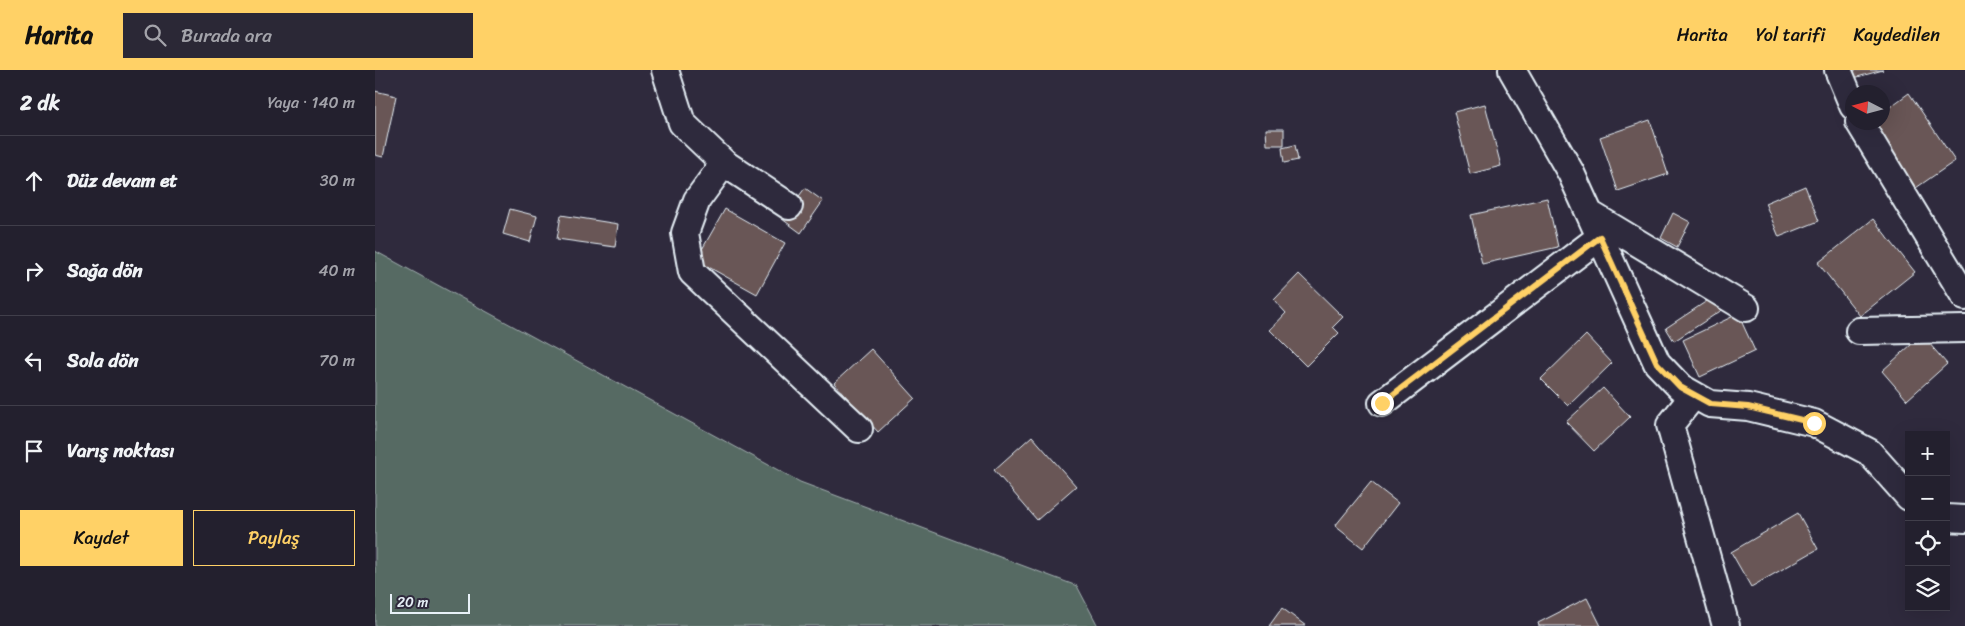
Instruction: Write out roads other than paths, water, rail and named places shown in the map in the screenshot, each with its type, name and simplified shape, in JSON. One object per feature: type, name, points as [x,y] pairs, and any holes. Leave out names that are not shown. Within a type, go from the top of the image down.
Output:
[{"type":"street","points":[[665,70],[682,122],[724,163],[789,206]]},
{"type":"street","points":[[1512,70],[1571,173],[1657,363],[1680,387],[1711,404],[1748,407],[1814,423],[1869,452],[1905,492]]},
{"type":"street","points":[[1838,70],[1845,87]]},
{"type":"street","points":[[1864,130],[1965,297]]},
{"type":"street","points":[[724,163],[697,200],[685,233],[692,272],[859,428]]},
{"type":"street","points":[[1595,226],[1745,308]]},
{"type":"street","points":[[1382,403],[1595,226]]},
{"type":"street","points":[[1859,331],[1965,329]]},
{"type":"street","points":[[1695,395],[1670,425],[1726,626]]},
{"type":"street","points":[[1950,518],[1965,519]]}]
